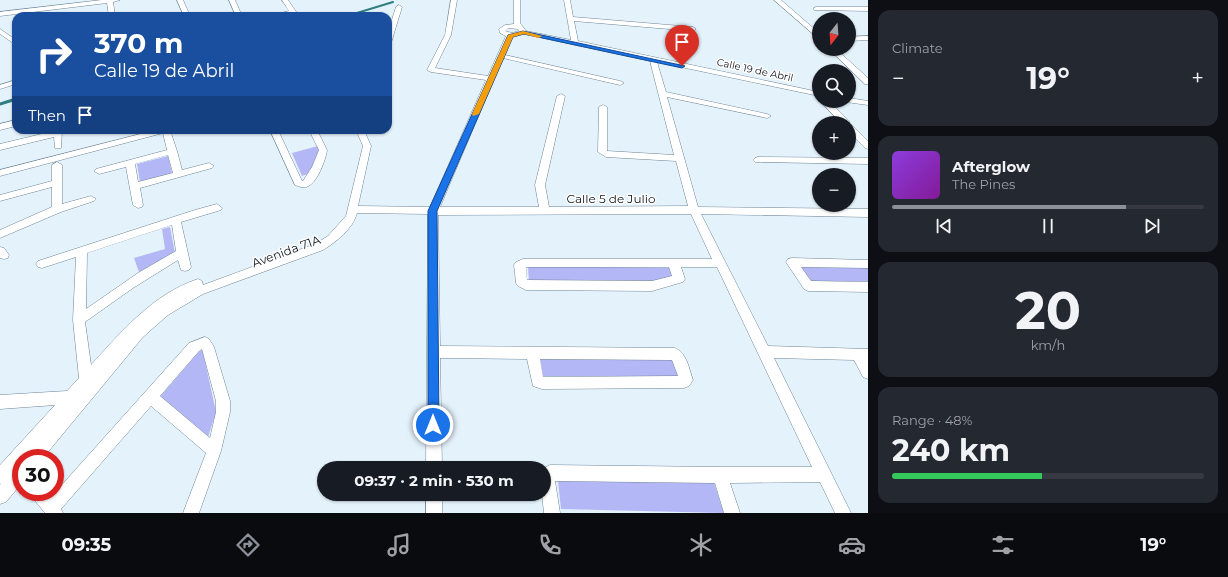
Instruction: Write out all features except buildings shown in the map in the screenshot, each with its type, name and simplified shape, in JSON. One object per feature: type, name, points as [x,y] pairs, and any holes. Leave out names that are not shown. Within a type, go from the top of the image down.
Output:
[{"type":"street","points":[[22,12],[113,0],[112,12]]},
{"type":"street","points":[[180,0],[185,12]]},
{"type":"street","points":[[232,0],[237,12]]},
{"type":"street","points":[[285,0],[293,12]]},
{"type":"street","points":[[454,0],[448,34],[431,70],[492,79]]},
{"type":"street","points":[[510,0],[510,15]]},
{"type":"street","points":[[434,461],[433,211],[502,56],[509,28],[519,35],[521,30],[517,23],[517,0]]},
{"type":"street","points":[[567,0],[575,44]]},
{"type":"street","points":[[777,0],[812,31]]},
{"type":"street","points":[[816,9],[868,9]]},
{"type":"street","points":[[392,14],[398,10],[392,30]]},
{"type":"street","points":[[0,14],[12,13]]},
{"type":"street","points":[[571,19],[693,29]]},
{"type":"street","name":"Calle 19 de Abril","points":[[521,30],[575,44],[812,93]]},
{"type":"street","points":[[0,31],[12,40]]},
{"type":"street","points":[[856,39],[868,38]]},
{"type":"street","points":[[0,43],[12,41]]},
{"type":"street","points":[[502,56],[620,83]]},
{"type":"street","points":[[839,56],[848,64]]},
{"type":"street","points":[[653,60],[694,210],[843,513]]},
{"type":"street","points":[[856,71],[868,71]]},
{"type":"street","points":[[856,72],[868,82]]},
{"type":"street","points":[[0,87],[12,83]]},
{"type":"street","points":[[662,94],[767,116]]},
{"type":"street","points":[[545,211],[540,185],[561,96]]},
{"type":"street","points":[[856,101],[868,103]]},
{"type":"street","points":[[603,107],[602,152],[606,154],[680,158]]},
{"type":"street","points":[[831,108],[839,116]]},
{"type":"street","points":[[0,127],[12,124]]},
{"type":"street","points":[[0,147],[47,134]]},
{"type":"street","points":[[58,134],[58,146]]},
{"type":"street","points":[[0,168],[134,134]]},
{"type":"street","points":[[0,173],[151,134]]},
{"type":"street","points":[[167,134],[178,174]]},
{"type":"street","points":[[276,134],[298,183],[302,184],[307,183],[310,180],[322,157],[323,151],[315,134]]},
{"type":"street","points":[[354,209],[367,146],[362,134]]},
{"type":"street","points":[[856,134],[868,146]]},
{"type":"street","points":[[99,171],[173,151]]},
{"type":"street","points":[[758,160],[868,161]]},
{"type":"street","points":[[130,163],[138,205]]},
{"type":"street","points":[[57,165],[58,209]]},
{"type":"street","points":[[135,186],[208,166]]},
{"type":"street","points":[[0,198],[57,183]]},
{"type":"street","points":[[0,234],[58,209],[91,199]]},
{"type":"street","points":[[42,264],[217,208]]},
{"type":"street","name":"Calle 5 de Julio","points":[[354,209],[433,211],[694,210],[868,213]]},
{"type":"street","name":"Avenida 71A","points":[[34,449],[78,397],[130,330],[147,313],[160,304],[210,278],[316,241],[346,224],[354,209]]},
{"type":"street","points":[[176,220],[182,254],[186,267]]},
{"type":"street","points":[[82,252],[79,320],[90,382]]},
{"type":"street","points":[[79,320],[158,265],[182,254]]},
{"type":"street","points":[[868,264],[792,262],[808,286],[868,287]]},
{"type":"street","points":[[674,264],[679,279],[652,286],[523,285],[520,265],[523,263],[721,263]]},
{"type":"street","points":[[45,501],[53,511],[150,396],[194,347],[205,343],[208,347],[223,401],[223,412],[214,451],[191,513]]},
{"type":"street","points":[[433,352],[532,352],[676,354],[679,358],[686,380],[684,382],[542,383],[538,382],[537,379],[532,352]]},
{"type":"street","points":[[764,352],[863,355],[868,373]]},
{"type":"street","points":[[150,396],[214,451]]},
{"type":"street","points":[[0,402],[78,397]]},
{"type":"street","name":"Avenida 71A","points":[[40,449],[78,397]]},
{"type":"street","points":[[552,513],[547,475],[550,473],[720,475],[824,474]]},
{"type":"street","points":[[720,475],[732,513]]},
{"type":"street","name":"Avenida 71A","points":[[0,496],[12,476]]},
{"type":"street","points":[[434,501],[434,513]]},
{"type":"shaded area","points":[[318,146],[320,156],[308,174],[302,176],[292,153]]},
{"type":"shaded area","points":[[168,156],[172,173],[140,182],[137,164]]},
{"type":"shaded area","points":[[170,227],[175,253],[139,272],[134,258],[165,249],[162,229]]},
{"type":"shaded area","points":[[800,265],[868,268],[868,281],[810,281]]},
{"type":"shaded area","points":[[528,266],[669,268],[673,278],[655,284],[529,283]]},
{"type":"shaded area","points":[[202,348],[216,412],[208,437],[159,398]]},
{"type":"shaded area","points":[[540,358],[673,360],[680,376],[543,376]]},
{"type":"shaded area","points":[[558,481],[714,483],[724,513],[561,509]]},
{"type":"waterway","points":[[360,12],[393,2]]},
{"type":"waterway","points":[[0,104],[12,100]]},
{"type":"slow traffic","points":[[476,114],[510,35],[515,36],[523,32],[539,36]]},
{"type":"route","points":[[433,425],[433,211],[497,68],[510,35],[515,36],[523,32],[682,66]]}]
